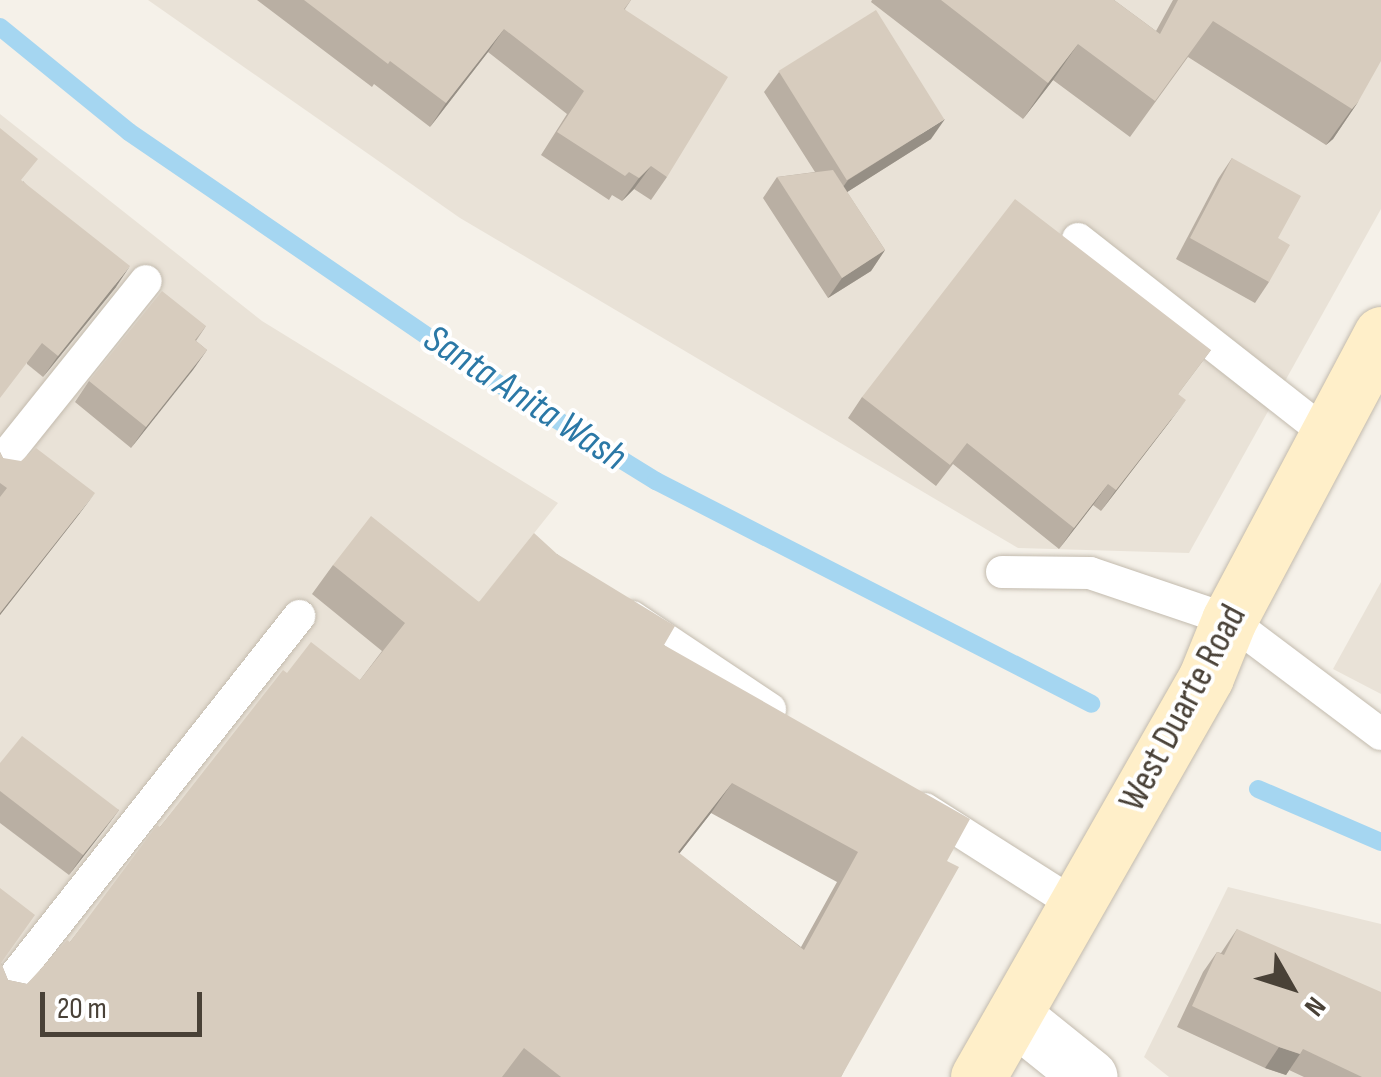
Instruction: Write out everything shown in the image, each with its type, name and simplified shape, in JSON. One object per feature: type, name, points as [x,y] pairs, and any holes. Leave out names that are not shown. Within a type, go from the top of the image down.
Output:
[{"type":"main road","name":"West Duarte Road","points":[[978,1077],[1206,677],[1229,620],[1381,334]]},
{"type":"street","points":[[1014,1016],[1090,1077]]},
{"type":"lane","points":[[1078,239],[1327,434]]},
{"type":"lane","points":[[0,462],[146,281]]},
{"type":"lane","points":[[1002,572],[1090,573],[1229,620],[1381,734]]},
{"type":"lane","points":[[609,604],[792,724]]},
{"type":"lane","points":[[0,995],[300,616]]},
{"type":"lane","points":[[899,794],[1077,906]]},
{"type":"shaded area","points":[[148,0],[1381,0],[1381,209],[1189,553],[1018,548],[460,218]]},
{"type":"shaded area","points":[[0,114],[262,321],[558,503],[102,1077],[0,1077]]},
{"type":"shaded area","points":[[1381,582],[1381,694],[1333,669]]},
{"type":"shaded area","points":[[1228,887],[1381,924],[1381,1077],[1169,1077],[1144,1057]]},
{"type":"building","points":[[304,0],[631,0],[624,9],[728,77],[667,177],[651,166],[639,178],[629,172],[625,176],[557,132],[584,91],[504,29],[446,103]]},
{"type":"building","points":[[941,0],[1114,0],[1160,34],[1178,0],[1381,0],[1381,61],[1352,109],[1213,21],[1155,101],[1078,44],[1048,83]]},
{"type":"building","points":[[876,10],[944,119],[847,180],[778,71]]},
{"type":"building","points":[[0,128],[38,159],[21,180],[130,266],[58,356],[42,343],[0,398]]},
{"type":"building","points":[[1232,158],[1301,196],[1278,238],[1290,245],[1269,282],[1190,238]]},
{"type":"building","points":[[833,170],[885,250],[842,278],[777,177]]},
{"type":"building","points":[[1015,199],[1211,350],[1178,394],[1186,400],[1116,490],[1108,484],[1074,528],[967,443],[950,465],[862,397]]},
{"type":"building","points":[[162,291],[206,326],[195,340],[207,350],[146,427],[89,381]]},
{"type":"building","points":[[36,448],[95,493],[0,613],[0,497],[7,488],[0,483],[0,452],[3,458],[21,461]]},
{"type":"building","points":[[371,516],[479,602],[534,533],[557,554],[675,626],[664,645],[970,819],[947,861],[959,867],[841,1077],[561,1077],[524,1048],[502,1077],[0,1077],[0,888],[35,915],[1,963],[8,980],[27,984],[67,940],[70,942],[157,825],[160,827],[283,670],[287,673],[311,642],[360,680],[405,623],[333,565]],"holes":[[[732,783],[858,852],[804,950],[678,852]]]},
{"type":"building","points":[[22,736],[119,810],[83,855],[0,791],[0,763]]},
{"type":"building","points":[[1237,929],[1381,992],[1381,1077],[1362,1077],[1303,1049],[1300,1054],[1279,1047],[1192,1006],[1217,952],[1224,955]]},
{"type":"waterway","name":"Santa Anita Wash","points":[[0,27],[129,132],[481,373],[656,481],[1091,704]]},
{"type":"waterway","name":"Santa Anita Wash","points":[[1258,789],[1381,842]]}]
